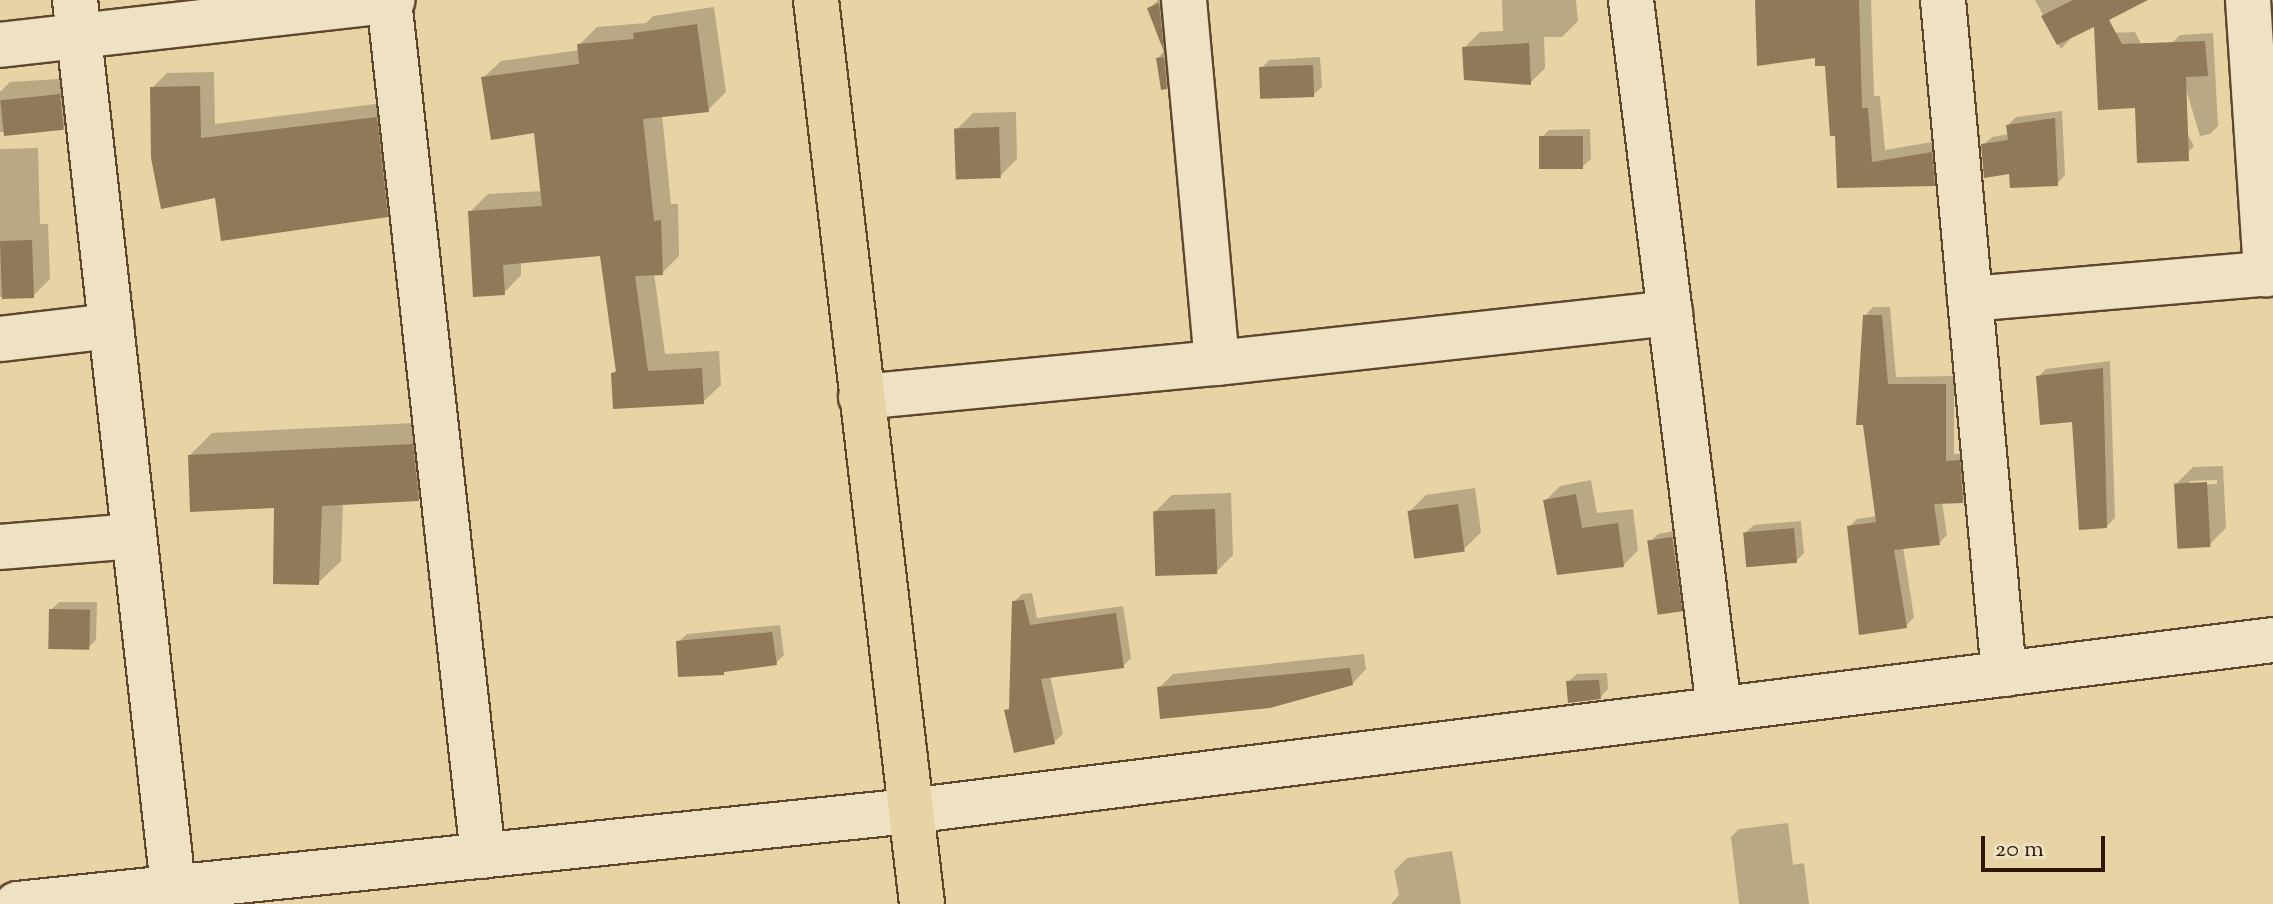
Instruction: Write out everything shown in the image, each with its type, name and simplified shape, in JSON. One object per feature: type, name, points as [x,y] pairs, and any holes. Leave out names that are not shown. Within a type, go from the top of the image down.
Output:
[{"type":"main road","points":[[816,0],[922,904]]},
{"type":"street","points":[[0,45],[77,18],[390,0],[483,856]]},
{"type":"street","points":[[1184,0],[1217,363]]},
{"type":"street","points":[[1631,0],[1719,709]]},
{"type":"street","points":[[1943,0],[2004,674]]},
{"type":"street","points":[[1970,299],[2269,273],[2248,0]]},
{"type":"street","points":[[77,18],[174,896]]},
{"type":"street","points":[[861,397],[1217,363],[1670,313]]},
{"type":"street","points":[[0,339],[111,326]]},
{"type":"street","points":[[0,547],[134,536]]},
{"type":"street","points":[[17,904],[174,896],[483,856],[910,811],[2273,640]]},
{"type":"building","points":[[1755,0],[1859,0],[1862,108],[1868,108],[1872,162],[1932,152],[1935,186],[1837,188],[1835,136],[1830,136],[1825,66],[1815,66],[1815,58],[1757,66]]},
{"type":"building","points":[[2073,0],[2148,0],[2109,20],[2122,44],[2205,41],[2208,76],[2186,77],[2189,161],[2137,163],[2135,108],[2098,110],[2094,27],[2057,45],[2041,16]]},
{"type":"building","points":[[1159,3],[1164,52],[1147,8]]},
{"type":"building","points":[[697,24],[709,112],[643,119],[654,221],[661,220],[663,275],[635,276],[648,371],[702,368],[704,404],[613,409],[611,373],[616,372],[600,256],[503,265],[505,295],[473,297],[468,211],[542,206],[534,133],[491,140],[481,77],[579,64],[577,44],[634,39],[633,33]]},
{"type":"building","points":[[1529,43],[1531,85],[1464,80],[1462,47]]},
{"type":"building","points":[[1164,57],[1167,89],[1161,90],[1156,58]]},
{"type":"building","points":[[1313,65],[1314,97],[1260,99],[1259,67]]},
{"type":"building","points":[[200,86],[201,138],[377,117],[388,217],[221,241],[215,198],[161,209],[151,158],[150,87]]},
{"type":"building","points":[[60,94],[64,130],[4,136],[0,100]]},
{"type":"building","points":[[2055,118],[2058,186],[2010,188],[2009,174],[1984,178],[1981,144],[2008,140],[2006,125]]},
{"type":"building","points":[[999,127],[1001,178],[956,180],[954,129]]},
{"type":"building","points":[[1539,136],[1583,136],[1583,169],[1539,169]]},
{"type":"building","points":[[32,240],[34,298],[2,299],[0,241]]},
{"type":"building","points":[[1863,315],[1882,315],[1888,384],[1946,384],[1946,461],[1960,460],[1963,503],[1934,504],[1940,545],[1894,550],[1907,628],[1859,635],[1847,526],[1876,522],[1863,425],[1856,425]]},
{"type":"building","points":[[2103,368],[2107,528],[2079,530],[2072,422],[2040,425],[2036,376]]},
{"type":"building","points":[[413,444],[419,501],[322,506],[319,585],[273,584],[274,508],[190,512],[188,455]]},
{"type":"building","points":[[2207,482],[2210,547],[2177,549],[2174,484]]},
{"type":"building","points":[[1576,494],[1582,528],[1618,523],[1624,567],[1557,575],[1543,500]]},
{"type":"building","points":[[1458,504],[1465,552],[1414,559],[1407,511]]},
{"type":"building","points":[[1215,509],[1217,574],[1155,576],[1153,511]]},
{"type":"building","points":[[1794,528],[1797,563],[1746,567],[1743,532]]},
{"type":"building","points":[[1672,537],[1682,611],[1658,615],[1647,540]]},
{"type":"building","points":[[1024,600],[1030,625],[1116,613],[1124,668],[1041,679],[1055,744],[1014,753],[1004,710],[1009,709],[1012,601]]},
{"type":"building","points":[[49,609],[90,610],[89,650],[48,649]]},
{"type":"building","points":[[772,632],[777,665],[724,672],[724,675],[678,677],[676,641]]},
{"type":"building","points":[[1350,668],[1353,685],[1270,708],[1160,719],[1157,687]]},
{"type":"building","points":[[1599,680],[1601,699],[1568,703],[1566,681]]}]
